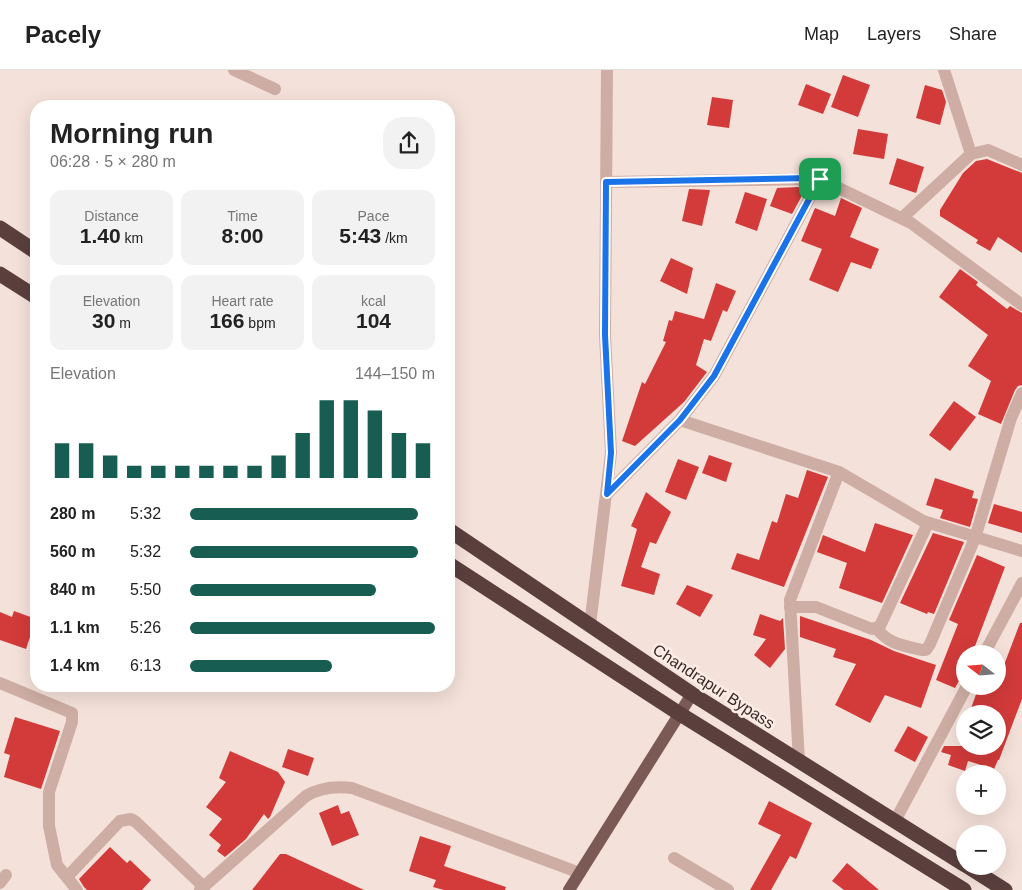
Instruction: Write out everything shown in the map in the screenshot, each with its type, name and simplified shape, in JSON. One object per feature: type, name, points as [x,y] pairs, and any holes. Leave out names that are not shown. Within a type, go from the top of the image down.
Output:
[{"type":"highway","points":[[0,228],[30,248]]},
{"type":"highway","points":[[0,274],[30,293]]},
{"type":"highway","name":"Chandrapur Bypass","points":[[455,534],[692,694],[956,860]]},
{"type":"highway","points":[[455,568],[680,714],[964,890]]},
{"type":"highway","name":"Chandrapur Bypass","points":[[981,875],[1005,890]]},
{"type":"main road","points":[[569,890],[692,694]]},
{"type":"street","points":[[234,70],[275,89]]},
{"type":"street","points":[[590,625],[611,453],[605,335],[607,70]]},
{"type":"street","points":[[944,70],[971,154]]},
{"type":"street","points":[[902,218],[971,154],[988,150],[1022,165]]},
{"type":"street","points":[[606,182],[820,179],[902,218],[1022,305]]},
{"type":"street","points":[[607,494],[680,420],[714,376],[820,179]]},
{"type":"street","points":[[876,628],[891,642],[926,650],[930,644],[975,538],[1011,418],[1022,393]]},
{"type":"street","points":[[680,420],[839,472],[928,523],[1022,551]]},
{"type":"street","points":[[799,761],[790,607],[791,594],[839,472]]},
{"type":"street","points":[[790,607],[816,607],[872,629],[876,628],[882,623],[928,523]]},
{"type":"street","points":[[989,645],[1022,583]]},
{"type":"street","points":[[0,683],[72,713],[72,722],[49,792],[49,826],[57,865],[77,890]]},
{"type":"street","points":[[895,821],[962,695]]},
{"type":"street","points":[[67,877],[120,821],[130,819],[136,822],[202,888],[306,796],[314,791],[339,787],[352,788],[580,873]]},
{"type":"street","points":[[674,858],[728,890]]},
{"type":"building","points":[[843,75],[870,85],[858,117],[831,107]]},
{"type":"building","points":[[806,84],[831,94],[823,114],[798,105]]},
{"type":"building","points":[[925,85],[942,90],[946,102],[940,125],[916,118]]},
{"type":"building","points":[[712,97],[733,100],[729,128],[707,125]]},
{"type":"building","points":[[858,129],[888,134],[884,159],[853,154]]},
{"type":"building","points":[[897,158],[924,167],[916,193],[889,184]]},
{"type":"building","points":[[987,159],[1022,173],[1022,253],[998,237],[990,251],[976,243],[978,240],[940,216],[940,210],[963,173],[976,161]]},
{"type":"building","points":[[798,187],[805,190],[792,214],[770,206],[777,188]]},
{"type":"building","points":[[689,189],[710,190],[702,226],[682,221]]},
{"type":"building","points":[[745,192],[767,199],[757,231],[735,223]]},
{"type":"building","points":[[841,198],[862,208],[850,237],[879,249],[871,269],[851,262],[838,292],[809,280],[822,249],[801,241],[815,208],[835,216]]},
{"type":"building","points":[[671,258],[693,268],[687,294],[660,281]]},
{"type":"building","points":[[960,269],[978,282],[976,285],[1007,309],[1010,306],[1022,313],[1022,385],[1018,386],[1015,390],[1001,424],[978,414],[991,381],[968,366],[988,335],[939,297]]},
{"type":"building","points":[[716,283],[736,291],[727,312],[723,310],[711,341],[704,339],[696,365],[707,372],[684,402],[635,446],[622,441],[642,382],[645,384],[666,342],[663,341],[669,320],[672,321],[675,311],[704,319]]},
{"type":"building","points":[[954,401],[976,417],[950,451],[929,435]]},
{"type":"building","points":[[709,455],[732,463],[726,482],[702,473]]},
{"type":"building","points":[[678,459],[699,467],[686,500],[665,492]]},
{"type":"building","points":[[807,470],[828,477],[784,587],[731,569],[737,553],[759,560],[772,521],[777,523],[786,494],[798,498]]},
{"type":"building","points":[[935,478],[974,491],[972,498],[978,499],[970,527],[940,518],[943,510],[926,505]]},
{"type":"building","points":[[646,492],[671,512],[656,544],[650,542],[641,567],[660,574],[654,595],[621,586],[637,529],[631,526]]},
{"type":"building","points":[[994,504],[1022,512],[1022,533],[988,523]]},
{"type":"building","points":[[875,523],[913,535],[882,603],[839,588],[847,563],[817,552],[823,535],[865,552]]},
{"type":"building","points":[[933,533],[964,542],[934,614],[928,612],[927,614],[900,603]]},
{"type":"building","points":[[977,555],[1005,567],[975,645],[956,645],[955,688],[936,680],[958,624],[949,620]]},
{"type":"building","points":[[687,585],[713,595],[700,617],[676,604]]},
{"type":"building","points":[[14,611],[30,617],[30,637],[26,649],[0,640],[0,612],[12,617]]},
{"type":"building","points":[[760,614],[780,621],[783,618],[785,649],[770,668],[754,655],[766,639],[753,635]]},
{"type":"building","points":[[800,616],[936,665],[921,708],[885,695],[870,723],[835,705],[856,664],[833,657],[836,649],[800,637]]},
{"type":"building","points":[[1020,623],[1022,623],[1022,699],[1006,741],[1006,705],[972,705],[976,695],[1006,695],[1006,660]]},
{"type":"building","points":[[15,717],[60,731],[41,789],[4,777],[10,755],[4,753]]},
{"type":"building","points":[[908,726],[928,737],[915,762],[894,751]]},
{"type":"building","points":[[944,746],[956,746],[956,755],[1001,755],[996,765],[981,765],[968,761],[967,765],[956,765],[956,768],[948,765],[951,755],[941,752]]},
{"type":"building","points":[[288,749],[314,758],[308,776],[282,767]]},
{"type":"building","points":[[230,751],[278,772],[285,782],[270,817],[268,819],[264,814],[246,839],[225,857],[217,851],[221,845],[209,835],[222,819],[206,807],[226,782],[219,778]]},
{"type":"building","points":[[769,801],[812,823],[796,859],[790,856],[771,890],[750,890],[781,835],[758,824]]},
{"type":"building","points":[[338,805],[341,814],[349,811],[359,835],[332,846],[319,813]]},
{"type":"building","points":[[420,836],[451,846],[444,866],[506,887],[505,890],[444,890],[433,887],[436,880],[409,871]]},
{"type":"building","points":[[110,847],[127,863],[130,860],[151,880],[142,890],[87,890],[84,887],[79,879]]},
{"type":"building","points":[[280,854],[286,854],[364,890],[252,890]]},
{"type":"building","points":[[847,863],[879,890],[844,890],[832,881]]},
{"type":"route","points":[[820,179],[714,376],[680,420],[607,494],[611,453],[605,335],[606,182],[820,179]]}]
